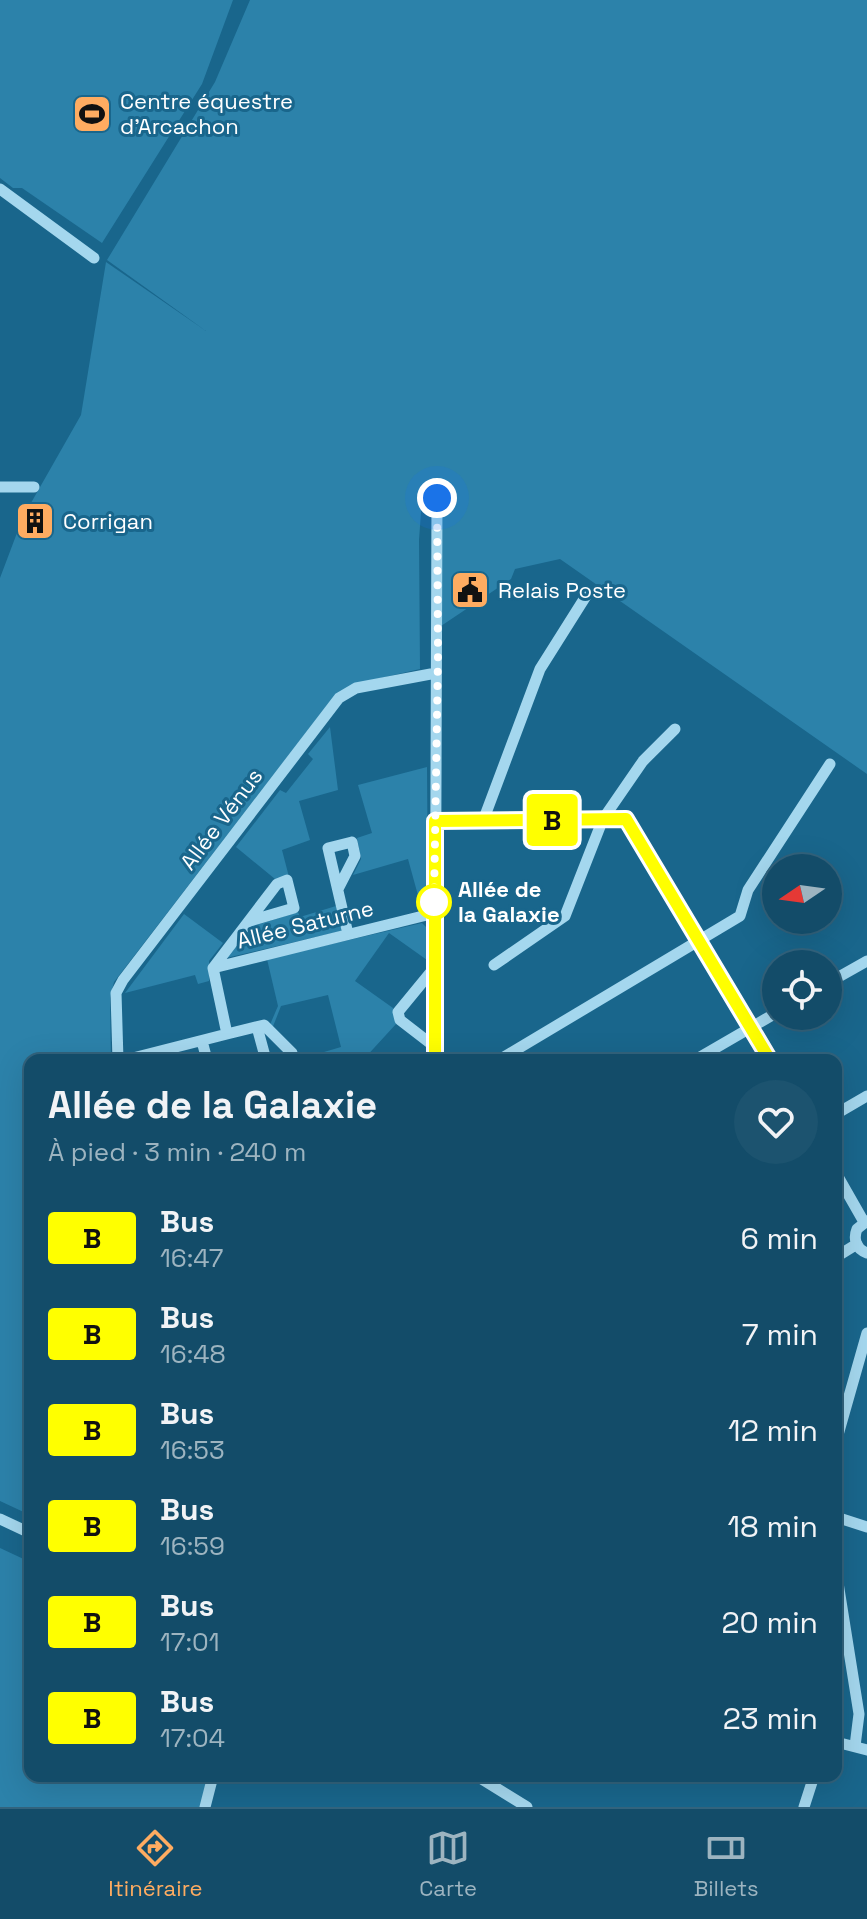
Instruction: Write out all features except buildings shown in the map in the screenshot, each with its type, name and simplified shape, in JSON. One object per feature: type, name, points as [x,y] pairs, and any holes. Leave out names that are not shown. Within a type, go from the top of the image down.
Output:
[{"type":"street","points":[[0,189],[94,258]]},
{"type":"street","points":[[0,487],[34,487]]},
{"type":"street","points":[[435,1054],[437,498]]},
{"type":"street","points":[[483,821],[540,669],[586,596]]},
{"type":"street","name":"Allée Vénus","points":[[118,1054],[118,989],[339,698],[356,688],[436,673]]},
{"type":"street","points":[[494,965],[565,916],[603,819],[643,761],[675,729]]},
{"type":"street","points":[[509,1054],[740,916],[748,890],[830,764]]},
{"type":"street","points":[[435,821],[626,819],[766,1054]]},
{"type":"street","points":[[338,889],[348,934]]},
{"type":"street","name":"Allée Saturne","points":[[227,1034],[213,968],[435,913]]},
{"type":"street","points":[[213,968],[250,921]]},
{"type":"street","points":[[842,975],[867,961]]},
{"type":"street","points":[[435,967],[398,1012],[400,1020],[435,1054]]},
{"type":"street","points":[[706,1054],[762,1021]]},
{"type":"street","points":[[149,1054],[264,1025],[292,1054]]},
{"type":"street","points":[[257,1027],[264,1054]]},
{"type":"street","points":[[202,1041],[205,1054]]},
{"type":"street","points":[[842,1111],[867,1096]]},
{"type":"street","points":[[842,1183],[866,1222],[855,1234],[857,1244],[867,1253]]},
{"type":"street","points":[[842,1253],[857,1244]]},
{"type":"street","points":[[842,1421],[867,1333]]},
{"type":"street","points":[[0,1519],[24,1530]]},
{"type":"street","points":[[842,1519],[867,1527]]},
{"type":"street","points":[[842,1608],[859,1714],[861,1748]]},
{"type":"street","points":[[205,1807],[211,1782]]},
{"type":"street","points":[[486,1782],[524,1806]]},
{"type":"street","points":[[804,1807],[812,1782]]},
{"type":"shaded area","name":"Centre équestre d’Arcachon","points":[[0,0],[233,0],[202,84],[102,243],[22,188],[13,188],[0,178]]},
{"type":"shaded area","points":[[250,0],[867,0],[867,774],[560,559],[515,569],[511,579],[441,626],[440,494],[423,485],[419,540],[420,669],[355,684],[328,704],[114,982],[110,998],[111,1054],[24,1054],[24,1512],[0,1501],[0,578],[23,517],[81,415],[106,262],[206,331],[107,260],[215,82]]},
{"type":"shaded area","points":[[330,727],[338,790],[299,801],[310,840],[282,850],[289,877],[275,879],[236,847],[280,790],[286,793],[313,759],[308,754]]},
{"type":"shaded area","points":[[427,767],[428,905],[419,899],[408,859],[353,875],[361,859],[357,838],[372,833],[358,785]]},
{"type":"shaded area","points":[[336,906],[342,931],[226,958],[253,926],[298,912],[300,917]]},
{"type":"shaded area","points":[[184,914],[223,943],[209,961],[209,981],[198,984],[195,975],[125,993]]},
{"type":"shaded area","points":[[422,923],[426,927],[427,960],[389,933],[355,981],[393,1008],[396,1024],[368,1054],[317,1054],[341,1047],[328,995],[281,1006],[272,1029],[269,1027],[278,1006],[267,959]]},
{"type":"shaded area","points":[[0,1548],[24,1559],[24,1782],[206,1782],[200,1807],[0,1807]]},
{"type":"bus line","name":"B","points":[[435,1054],[435,821],[626,819],[766,1054]]},
{"type":"place","name":"Centre équestre d’Arcachon","points":[[92,114]]},
{"type":"place","name":"Corrigan","points":[[35,521]]},
{"type":"place","name":"Relais Poste","points":[[470,590]]},
{"type":"place","name":"Allée de la Galaxie","points":[[434,902]]},
{"type":"route","points":[[434,902],[437,498]]}]
